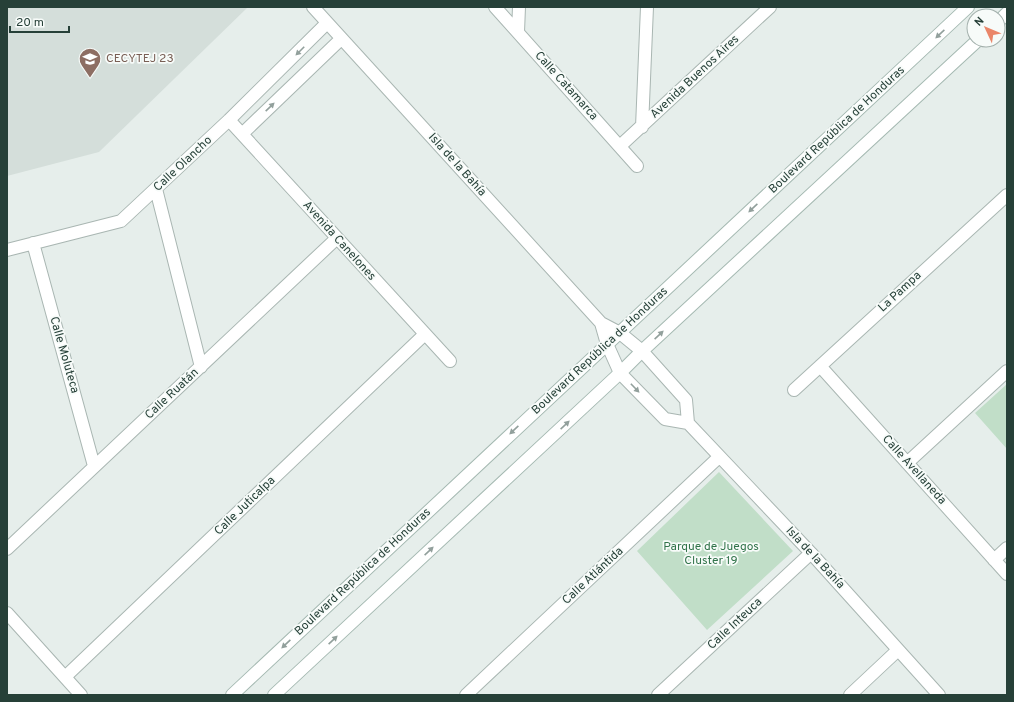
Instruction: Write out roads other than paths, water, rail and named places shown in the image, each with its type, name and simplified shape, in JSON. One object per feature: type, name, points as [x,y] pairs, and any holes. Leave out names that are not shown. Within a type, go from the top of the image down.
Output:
[{"type":"street","name":"Isla de la Bahía","points":[[313,7],[601,323],[620,333],[642,351],[686,400],[688,423],[811,553],[939,695]]},
{"type":"street","name":"Calle Catamarca","points":[[495,7],[637,166]]},
{"type":"street","points":[[518,32],[519,7]]},
{"type":"street","points":[[642,127],[647,7]]},
{"type":"street","name":"Avenida Buenos Aires","points":[[620,146],[770,7]]},
{"type":"street","name":"Boulevard República de Honduras","points":[[232,695],[968,7]]},
{"type":"street","name":"Calle Olancho","points":[[7,250],[122,222],[328,23]]},
{"type":"street","points":[[242,134],[341,39]]},
{"type":"street","points":[[274,695],[969,48]]},
{"type":"street","name":"Avenida Canelones","points":[[229,120],[450,361]]},
{"type":"street","points":[[156,189],[201,367]]},
{"type":"street","name":"La Pampa","points":[[794,390],[1007,195]]},
{"type":"street","name":"Calle Ruatán","points":[[7,549],[337,238]]},
{"type":"street","name":"Calle Moluteca","points":[[32,244],[94,466]]},
{"type":"street","name":"Isla de la Bahía","points":[[601,323],[606,344],[620,373],[665,419],[688,423]]},
{"type":"street","name":"Calle Juticalpa","points":[[65,677],[425,334]]},
{"type":"street","name":"Calle Avellaneda","points":[[820,366],[1007,574]]},
{"type":"street","points":[[908,463],[1007,371]]},
{"type":"street","name":"Calle Atlántida","points":[[466,695],[719,457]]},
{"type":"street","points":[[994,560],[1007,548]]},
{"type":"street","name":"Calle Inteuca","points":[[658,695],[811,553]]},
{"type":"street","points":[[7,613],[82,695]]},
{"type":"street","points":[[850,695],[898,650]]},
{"type":"place","name":"CECYTEJ 23","points":[[90,78]]},
{"type":"park label","name":"Parque de Juegos Cluster 19","points":[[711,554]]}]
